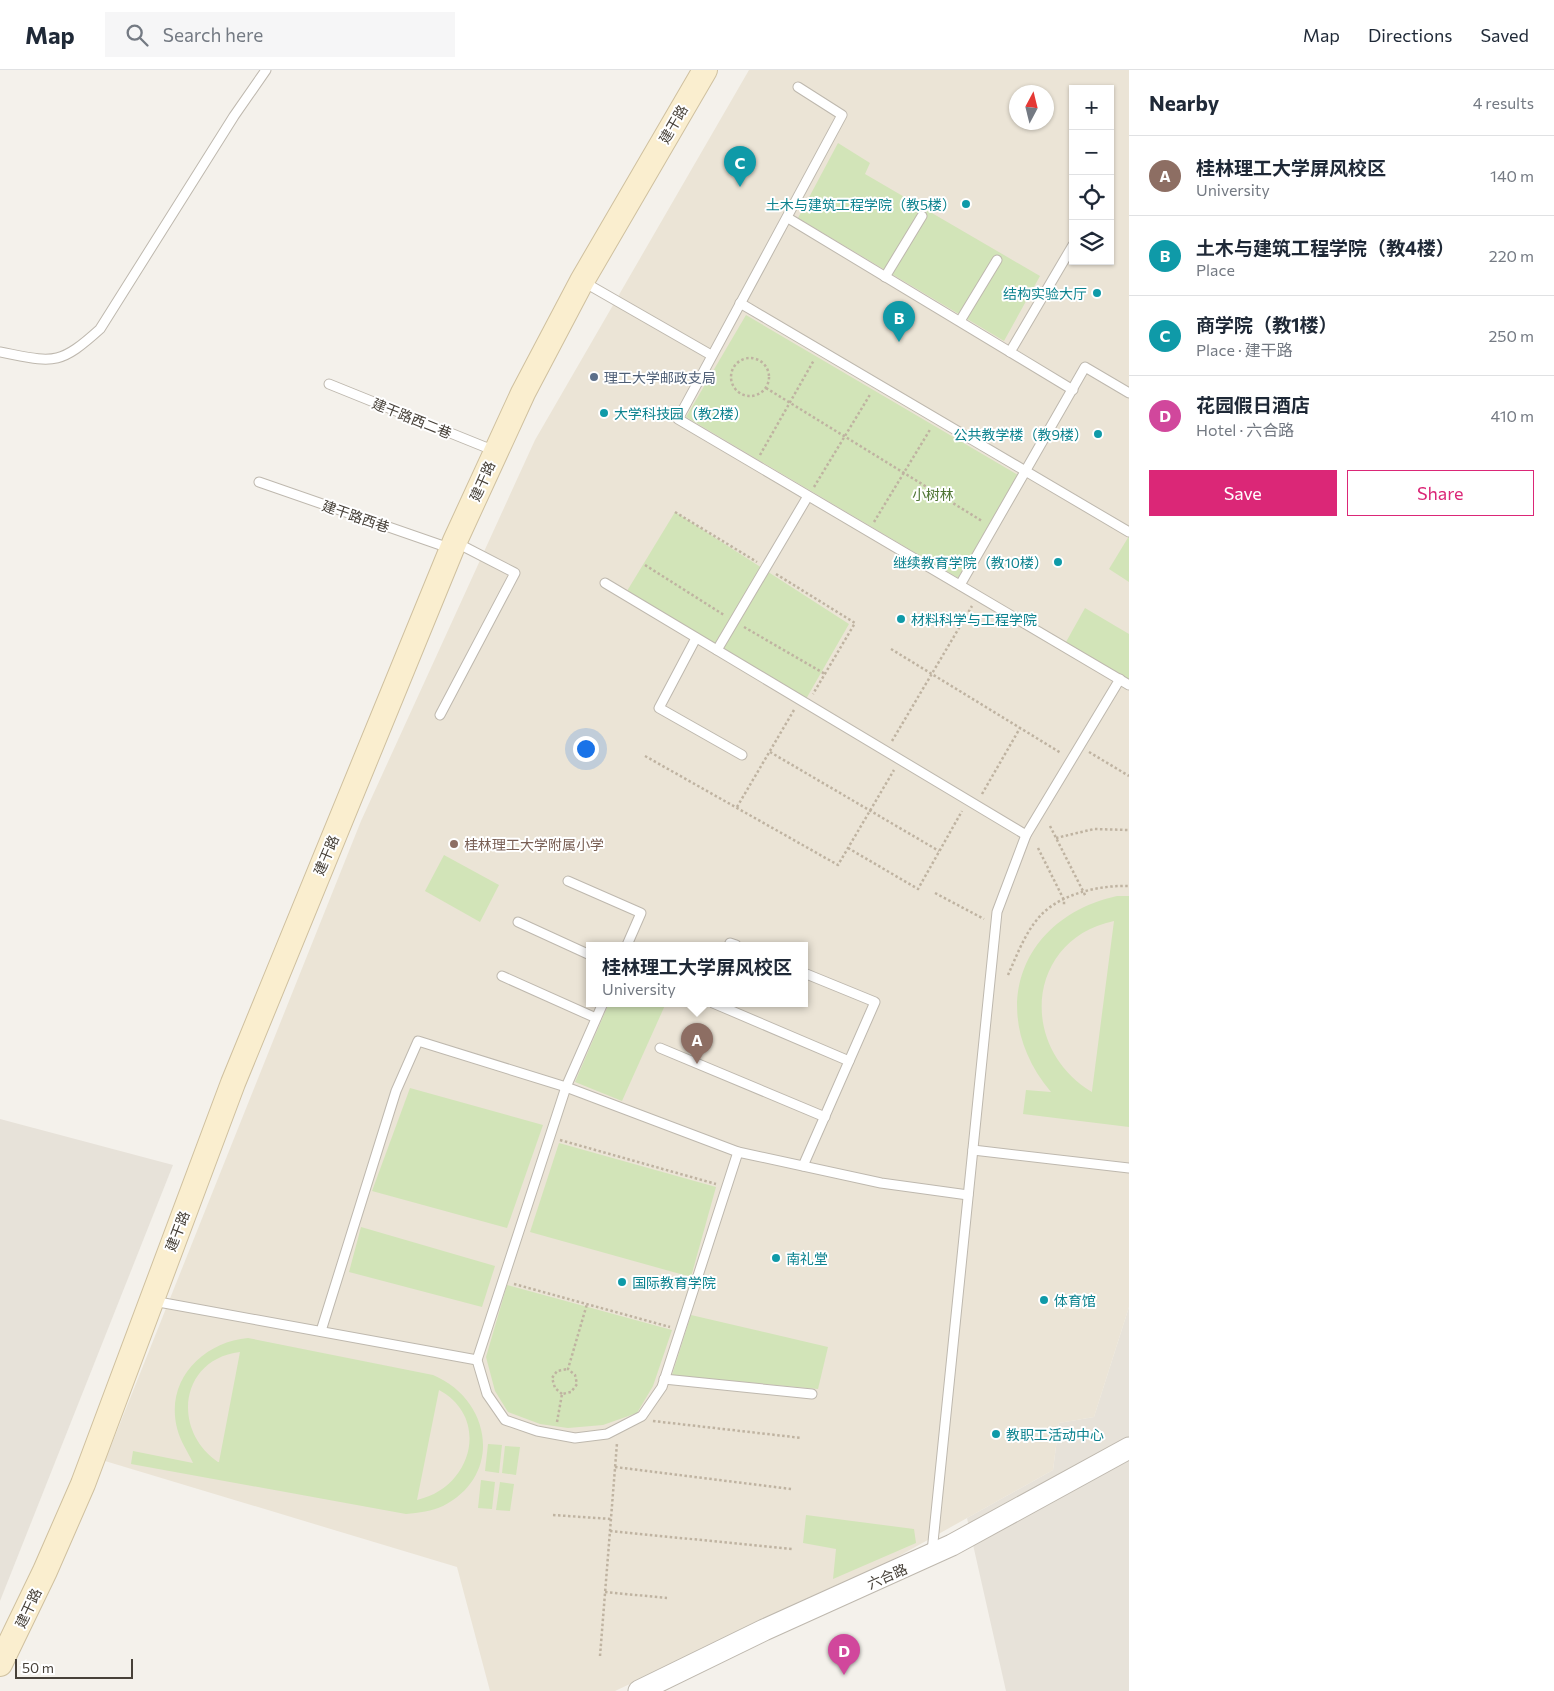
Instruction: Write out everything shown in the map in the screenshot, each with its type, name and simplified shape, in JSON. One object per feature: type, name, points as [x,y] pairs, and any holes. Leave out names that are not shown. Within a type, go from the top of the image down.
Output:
[{"type":"main road","name":"建干路","points":[[0,1664],[45,1571],[83,1484],[151,1300],[280,964],[454,545],[495,452],[582,281],[705,70]]},
{"type":"street","name":"六合路","points":[[639,1691],[764,1630],[932,1555],[1129,1448]]},
{"type":"lane","points":[[0,352],[49,361],[74,352],[100,329],[234,116],[266,70]]},
{"type":"lane","points":[[798,87],[842,115],[678,419],[1129,685]]},
{"type":"lane","points":[[885,277],[922,216]]},
{"type":"lane","points":[[788,218],[1073,390]]},
{"type":"lane","points":[[1010,352],[1069,252]]},
{"type":"lane","points":[[960,322],[997,260]]},
{"type":"lane","points":[[582,281],[711,355]]},
{"type":"lane","points":[[740,303],[1129,532]]},
{"type":"lane","points":[[960,585],[1085,368],[1129,393]]},
{"type":"lane","name":"建干路西二巷","points":[[329,384],[495,452]]},
{"type":"lane","name":"建干路西巷","points":[[259,482],[454,545],[515,573],[440,715]]},
{"type":"lane","points":[[717,650],[808,496]]},
{"type":"lane","points":[[605,583],[1026,835]]},
{"type":"lane","points":[[696,638],[659,708],[742,755]]},
{"type":"lane","points":[[932,1555],[997,912],[1026,835],[1120,679]]},
{"type":"lane","points":[[568,881],[641,914],[628,942]]},
{"type":"lane","points":[[518,922],[586,952]]},
{"type":"lane","points":[[502,976],[596,1018]]},
{"type":"lane","points":[[803,1166],[875,1002],[808,976]]},
{"type":"lane","points":[[601,1007],[566,1087],[477,1360],[487,1394],[505,1420],[537,1431],[576,1438],[607,1434],[642,1416],[664,1379],[738,1152]]},
{"type":"lane","points":[[722,1007],[849,1061]]},
{"type":"lane","points":[[321,1332],[396,1091],[418,1041],[566,1087],[738,1152],[881,1183],[968,1195]]},
{"type":"lane","points":[[660,1048],[825,1117]]},
{"type":"lane","points":[[972,1150],[1129,1168]]},
{"type":"lane","points":[[151,1300],[477,1360]]},
{"type":"lane","points":[[664,1379],[812,1394]]},
{"type":"path","points":[[755,465],[820,350]]},
{"type":"path","points":[[745,359],[756,359],[762,362],[766,366],[770,377],[766,388],[762,393],[750,396],[738,392],[731,375],[736,365],[745,359]]},
{"type":"path","points":[[808,496],[877,384]]},
{"type":"path","points":[[766,388],[994,528]]},
{"type":"path","points":[[869,531],[936,419]]},
{"type":"path","points":[[675,512],[855,623],[770,752],[737,807]]},
{"type":"path","points":[[886,751],[978,596]]},
{"type":"path","points":[[892,648],[1071,759]]},
{"type":"path","points":[[980,797],[1020,728]]},
{"type":"path","points":[[1079,746],[1129,776]]},
{"type":"path","points":[[770,752],[939,851]]},
{"type":"path","points":[[645,756],[838,865],[896,767]]},
{"type":"path","points":[[848,848],[918,889],[968,800]]},
{"type":"path","points":[[1050,826],[1086,897]]},
{"type":"path","points":[[1056,838],[1094,829],[1129,830]]},
{"type":"path","points":[[1038,848],[1064,900],[1064,906]]},
{"type":"path","points":[[1008,975],[1027,936],[1042,914],[1064,900],[1084,892],[1113,886],[1129,886]]},
{"type":"path","points":[[935,893],[992,923]]},
{"type":"path","points":[[549,1137],[727,1187]]},
{"type":"path","points":[[508,1282],[674,1328]]},
{"type":"path","points":[[568,1368],[587,1304]]},
{"type":"path","points":[[568,1368],[575,1376],[577,1384],[571,1392],[562,1394],[554,1388],[552,1378],[557,1371],[568,1368]]},
{"type":"path","points":[[556,1423],[562,1394]]},
{"type":"path","points":[[642,1416],[654,1422],[802,1438]]},
{"type":"path","points":[[600,1656],[618,1428]]},
{"type":"path","points":[[615,1468],[791,1489]]},
{"type":"path","points":[[553,1515],[611,1519]]},
{"type":"path","points":[[610,1531],[792,1550]]},
{"type":"path","points":[[605,1592],[667,1598]]},
{"type":"shaded area","points":[[749,70],[1129,70],[1129,1307],[1094,1417],[1059,1423],[1053,1470],[883,1565],[615,1691],[490,1691],[457,1567],[105,1461],[361,821],[535,440]]},
{"type":"shaded area","points":[[0,1119],[173,1165],[0,1601]]},
{"type":"shaded area","points":[[1129,1307],[1129,1691],[1006,1691],[967,1518],[1053,1470],[1059,1423],[1094,1417]]},
{"type":"green space","points":[[838,143],[870,163],[865,174],[1040,276],[1004,341],[798,218]]},
{"type":"green space","name":"小树林","points":[[746,315],[1018,475],[958,578],[686,417]]},
{"type":"green space","points":[[675,512],[849,624],[806,699],[627,591]]},
{"type":"green space","points":[[1129,536],[1129,582],[1109,569]]},
{"type":"green space","points":[[1085,608],[1129,634],[1129,680],[1066,642]]},
{"type":"green space","points":[[444,855],[499,885],[480,922],[425,891]]},
{"type":"green space","points":[[1117,896],[1129,896],[1129,1127],[1023,1114],[1026,1090],[1051,1092],[1031,1062],[1020,1032],[1017,1002],[1022,973],[1035,947],[1056,925],[1083,908]],"holes":[[[1114,921],[1092,1092],[1068,1072],[1052,1049],[1043,1023],[1042,996],[1049,971],[1063,949],[1085,932]]]},
{"type":"green space","points":[[607,1007],[664,1007],[622,1101],[575,1082]]},
{"type":"green space","points":[[410,1088],[543,1125],[507,1228],[372,1191]]},
{"type":"green space","points":[[559,1143],[716,1187],[691,1277],[530,1232]]},
{"type":"green space","points":[[361,1227],[495,1266],[482,1307],[349,1272]]},
{"type":"green space","points":[[507,1285],[672,1330],[653,1386],[637,1413],[603,1425],[568,1428],[540,1424],[508,1412],[495,1391],[486,1357]]},
{"type":"green space","points":[[691,1315],[828,1347],[818,1389],[672,1375]]},
{"type":"green space","points":[[248,1338],[433,1375],[453,1386],[468,1401],[478,1419],[483,1438],[482,1457],[475,1476],[462,1492],[443,1506],[425,1512],[406,1514],[131,1464],[133,1451],[193,1463],[178,1433],[175,1411],[177,1394],[182,1379],[191,1366],[216,1347]],"holes":[[[240,1352],[219,1462],[218,1462],[203,1448],[193,1432],[188,1415],[189,1398],[194,1381],[205,1368],[220,1357]],[[439,1390],[455,1402],[465,1417],[469,1434],[468,1451],[462,1467],[451,1482],[436,1493],[417,1500]]]},
{"type":"green space","points":[[488,1444],[502,1445],[499,1473],[485,1471]]},
{"type":"green space","points":[[505,1446],[520,1447],[516,1475],[502,1473]]},
{"type":"green space","points":[[481,1480],[495,1482],[492,1509],[478,1508]]},
{"type":"green space","points":[[500,1482],[514,1484],[510,1511],[496,1510]]},
{"type":"green space","points":[[806,1515],[914,1529],[916,1543],[833,1579],[836,1549],[803,1543]]},
{"type":"place","name":"商学院（教1楼）","points":[[740,187]]},
{"type":"place","name":"土木与建筑工程学院（教5楼）","points":[[966,204]]},
{"type":"place","name":"结构实验大厅","points":[[1097,293]]},
{"type":"place","name":"土木与建筑工程学院（教4楼）","points":[[899,342]]},
{"type":"place","name":"理工大学邮政支局","points":[[594,377]]},
{"type":"place","name":"大学科技园（教2楼）","points":[[604,413]]},
{"type":"place","name":"公共教学楼（教9楼）","points":[[1098,434]]},
{"type":"place","name":"继续教育学院（教10楼）","points":[[1058,562]]},
{"type":"place","name":"材料科学与工程学院","points":[[901,619]]},
{"type":"place","name":"桂林理工大学附属小学","points":[[454,844]]},
{"type":"place","name":"桂林理工大学屏风校区","points":[[697,1064]]},
{"type":"place","name":"南礼堂","points":[[776,1258]]},
{"type":"place","name":"国际教育学院","points":[[622,1282]]},
{"type":"place","name":"体育馆","points":[[1044,1300]]},
{"type":"place","name":"教职工活动中心","points":[[996,1434]]},
{"type":"place","name":"花园假日酒店","points":[[844,1675]]}]
